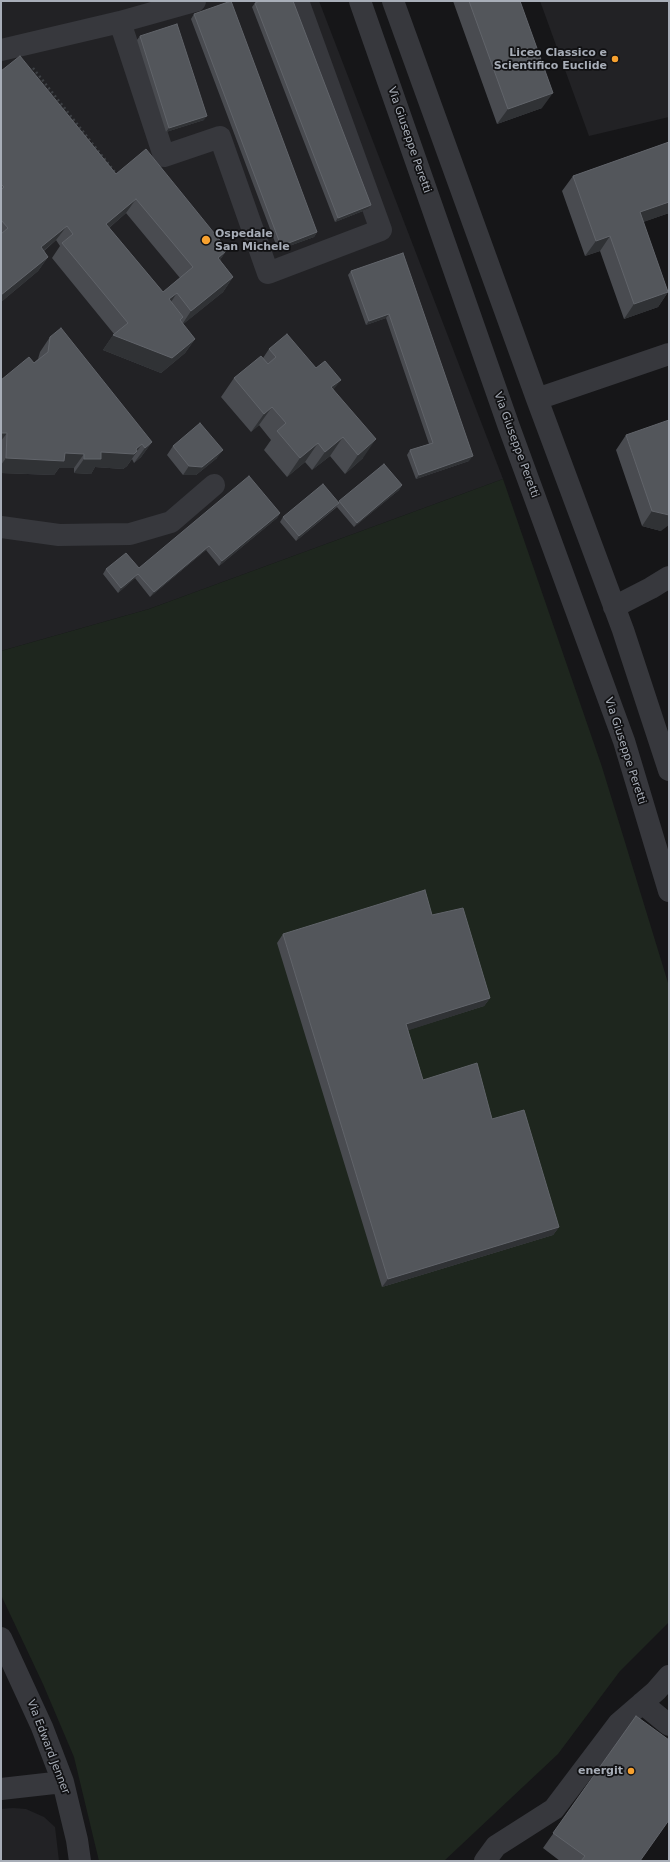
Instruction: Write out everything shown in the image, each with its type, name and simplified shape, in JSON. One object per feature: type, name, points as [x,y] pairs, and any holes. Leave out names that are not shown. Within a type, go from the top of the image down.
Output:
[{"type":"street","points":[[1,50],[120,22],[195,1]]},
{"type":"street","points":[[120,22],[164,156],[220,137],[268,273],[381,230],[298,1]]},
{"type":"street","name":"Via Giuseppe Peretti","points":[[360,1],[509,427],[624,741],[669,891]]},
{"type":"street","points":[[393,1],[614,607],[669,770]]},
{"type":"street","points":[[537,399],[669,354]]},
{"type":"street","points":[[1,527],[59,535],[130,534],[171,522],[214,485]]},
{"type":"street","points":[[614,607],[669,577]]},
{"type":"street","name":"Via Edward Jenner","points":[[1,1638],[42,1727],[63,1782],[77,1840],[80,1861]]},
{"type":"street","points":[[485,1861],[496,1846],[554,1809],[619,1723],[656,1691],[669,1676]]},
{"type":"street","points":[[642,1703],[669,1725]]},
{"type":"street","points":[[1,1789],[63,1782]]},
{"type":"path","points":[[32,67],[119,178]]},
{"type":"shaded area","name":"Ospedale San Michele","points":[[1,1],[319,1],[503,479],[149,609],[1,651]]},
{"type":"shaded area","name":"Liceo Classico e Scientifico Euclide","points":[[540,1],[669,1],[669,117],[589,136]]},
{"type":"shaded area","points":[[503,479],[602,767],[669,986],[669,1622],[620,1671],[558,1754],[444,1861],[99,1861],[74,1757],[43,1684],[1,1595],[1,651],[149,609]]},
{"type":"shaded area","points":[[1,1809],[26,1809],[44,1817],[55,1827],[59,1861],[1,1861]]},
{"type":"building","points":[[231,1],[317,232],[281,246],[194,14]]},
{"type":"building","points":[[260,1],[293,1],[371,205],[338,218],[255,3]]},
{"type":"building","points":[[469,1],[520,1],[553,93],[508,109]]},
{"type":"building","points":[[177,24],[207,116],[169,128],[140,36]]},
{"type":"building","points":[[20,56],[116,174],[146,149],[223,244],[221,245],[226,251],[218,258],[233,277],[191,311],[177,293],[169,299],[183,317],[180,320],[195,339],[172,358],[113,335],[128,323],[62,243],[73,234],[67,226],[41,247],[48,257],[1,295],[1,234],[8,228],[1,220],[1,190],[4,187],[1,184],[1,71]],"holes":[[[136,199],[193,267],[163,292],[106,224]]]},
{"type":"building","points":[[669,142],[669,202],[640,212],[668,292],[634,304],[610,236],[596,241],[573,176]]},
{"type":"building","points":[[403,253],[473,456],[419,475],[410,450],[433,443],[389,314],[369,321],[351,271]]},
{"type":"building","points":[[61,328],[152,442],[145,448],[142,444],[136,449],[137,451],[134,454],[101,452],[101,459],[84,459],[84,454],[65,453],[64,461],[6,458],[7,433],[1,433],[1,380],[29,357],[34,363],[48,352],[50,337]]},
{"type":"building","points":[[287,334],[316,368],[325,361],[341,380],[331,387],[376,439],[358,455],[343,437],[325,452],[318,443],[300,458],[277,431],[286,423],[272,407],[264,414],[234,378],[261,356],[268,364],[276,357],[269,349]]},
{"type":"building","points":[[669,420],[669,515],[652,511],[626,435]]},
{"type":"building","points":[[200,423],[223,450],[202,467],[189,466],[173,446]]},
{"type":"building","points":[[384,464],[402,485],[357,523],[339,501]]},
{"type":"building","points":[[249,476],[280,513],[222,561],[209,546],[154,592],[138,574],[121,588],[106,569],[126,553],[139,568]]},
{"type":"building","points":[[323,484],[339,503],[299,536],[283,517]]},
{"type":"building","points":[[425,890],[432,915],[463,908],[490,998],[406,1024],[423,1080],[477,1063],[492,1119],[524,1110],[559,1227],[388,1279],[283,934]]},
{"type":"building","points":[[636,1716],[669,1740],[669,1820],[640,1861],[581,1861],[585,1856],[553,1833]]},
{"type":"place","name":"Liceo Classico e Scientifico Euclide","points":[[615,59]]},
{"type":"place","name":"Ospedale San Michele","points":[[206,240]]},
{"type":"place","name":"energit","points":[[631,1771]]}]
